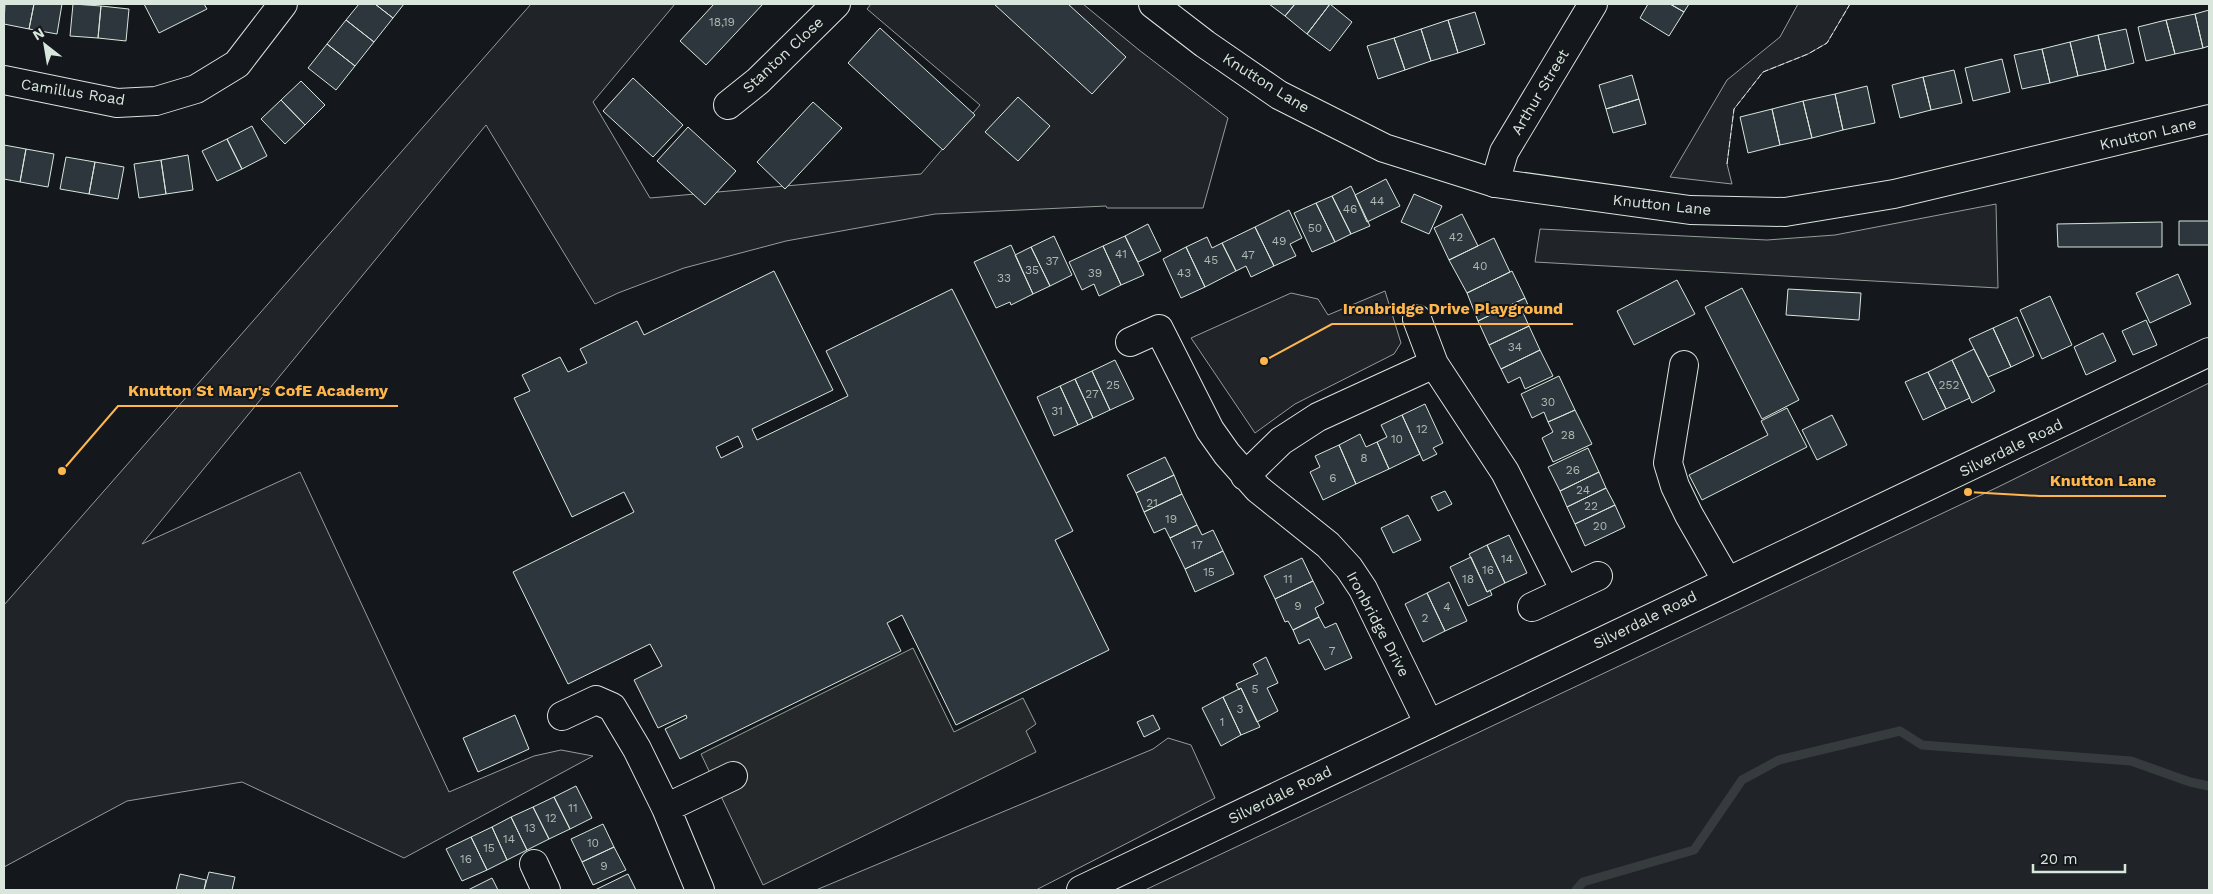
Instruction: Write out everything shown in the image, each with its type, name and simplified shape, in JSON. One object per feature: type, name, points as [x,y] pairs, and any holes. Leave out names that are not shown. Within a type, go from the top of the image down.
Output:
[{"type":"main road","name":"Camillus Road","points":[[4,80],[117,102],[156,101],[196,89],[237,64],[283,4]]},
{"type":"main road","name":"Stanton Close","points":[[728,105],[758,81],[836,4]]},
{"type":"main road","name":"Knutton Lane","points":[[1153,4],[1205,44],[1279,95],[1384,148],[1495,183],[1690,210],[1785,212],[1894,194],[2209,119]]},
{"type":"main road","name":"Arthur Street","points":[[1495,183],[1504,152],[1593,4]]},
{"type":"main road","points":[[1417,319],[1434,364],[1505,472],[1565,591]]},
{"type":"main road","name":"Ironbridge Drive","points":[[1130,342],[1159,329],[1210,430],[1226,454],[1245,476],[1275,504],[1328,545],[1349,568],[1363,589],[1429,724]]},
{"type":"main road","name":"Silverdale Road","points":[[1082,890],[1727,581],[1925,490],[2209,352]]},
{"type":"main road","points":[[1245,476],[1281,441],[1318,416],[1434,364]]},
{"type":"main road","points":[[1684,365],[1668,463],[1675,486],[1689,515],[1727,581]]},
{"type":"main road","points":[[1532,607],[1598,576]]},
{"type":"main road","points":[[562,716],[596,700],[612,708],[637,749],[666,808],[700,890]]},
{"type":"main road","points":[[666,808],[733,776]]},
{"type":"main road","points":[[534,864],[546,890]]},
{"type":"shaded area","points":[[531,4],[675,4],[593,102],[650,198],[921,174],[980,105],[867,9],[871,4],[1083,4],[1139,50],[1228,118],[1203,208],[1107,208],[1106,206],[935,214],[786,241],[684,268],[618,293],[595,304],[486,125],[142,544],[300,472],[449,792],[534,756],[561,750],[593,756],[404,858],[242,782],[127,801],[4,867],[4,605]]},
{"type":"shaded area","points":[[1798,4],[1850,4],[1827,43],[1808,54],[1763,72],[1734,109],[1727,164],[1732,184],[1670,177],[1727,80],[1780,37]]},
{"type":"shaded area","points":[[1996,204],[1998,288],[1535,262],[1540,229],[1767,240],[1835,235]]},
{"type":"shaded area","points":[[1385,291],[1401,343],[1394,354],[1295,404],[1255,433],[1191,338],[1291,293],[1318,299],[1328,315]]},
{"type":"shaded area","points":[[2209,383],[2209,890],[1145,890],[1998,487]]},
{"type":"shaded area","points":[[913,648],[954,732],[1023,698],[1036,724],[1026,731],[1036,752],[763,885],[701,754]]},
{"type":"shaded area","points":[[1168,738],[1191,745],[1215,798],[1036,890],[816,890],[1153,749]]},
{"type":"building","points":[[5,4],[34,4],[29,29],[4,24]]},
{"type":"building","points":[[34,4],[62,4],[57,34],[29,29]]},
{"type":"building","points":[[73,4],[101,6],[98,38],[70,36]]},
{"type":"building","points":[[144,4],[204,4],[207,9],[159,33]]},
{"type":"building","points":[[359,4],[375,4],[393,18],[374,42],[346,20]]},
{"type":"building","points":[[375,4],[404,4],[393,18]]},
{"type":"building","points":[[714,4],[763,4],[706,65],[680,41]]},
{"type":"building","points":[[994,4],[1068,4],[1126,57],[1092,94]]},
{"type":"building","points":[[1269,4],[1295,4],[1285,16]]},
{"type":"building","points":[[1295,4],[1330,4],[1307,34],[1285,16]]},
{"type":"building","points":[[1330,4],[1352,22],[1330,51],[1307,34]]},
{"type":"building","points":[[1648,4],[1670,4],[1684,12],[1669,36],[1640,18]]},
{"type":"building","points":[[1670,4],[1689,4],[1684,12]]},
{"type":"building","points":[[101,6],[129,9],[126,41],[98,38]]},
{"type":"building","points":[[2209,10],[2209,46],[2203,48],[2195,14]]},
{"type":"building","points":[[1475,12],[1485,44],[1458,53],[1448,20]]},
{"type":"building","points":[[2195,14],[2203,48],[2175,54],[2166,20]]},
{"type":"building","points":[[346,20],[374,42],[355,66],[327,44]]},
{"type":"building","points":[[1448,20],[1458,53],[1431,61],[1421,29]]},
{"type":"building","points":[[2166,20],[2175,54],[2146,61],[2138,27]]},
{"type":"building","points":[[880,28],[975,115],[943,150],[848,63]]},
{"type":"building","points":[[1421,29],[1431,61],[1405,70],[1394,38]]},
{"type":"building","points":[[2126,29],[2134,63],[2106,70],[2098,35]]},
{"type":"building","points":[[2098,35],[2106,70],[2078,76],[2070,42]]},
{"type":"building","points":[[1394,38],[1405,70],[1378,79],[1367,46]]},
{"type":"building","points":[[2070,42],[2078,76],[2050,83],[2042,49]]},
{"type":"building","points":[[327,44],[355,66],[336,90],[308,68]]},
{"type":"building","points":[[2042,49],[2050,83],[2022,89],[2014,55]]},
{"type":"building","points":[[2002,59],[2010,92],[1973,101],[1965,68]]},
{"type":"building","points":[[1954,70],[1962,103],[1931,110],[1923,77]]},
{"type":"building","points":[[1632,75],[1639,99],[1606,109],[1599,85]]},
{"type":"building","points":[[1923,77],[1931,110],[1900,118],[1892,85]]},
{"type":"building","points":[[633,78],[683,125],[653,157],[603,111]]},
{"type":"building","points":[[301,81],[325,105],[305,125],[281,100]]},
{"type":"building","points":[[1867,86],[1875,123],[1843,130],[1835,94]]},
{"type":"building","points":[[1835,94],[1843,130],[1812,138],[1803,101]]},
{"type":"building","points":[[1018,97],[1050,126],[1018,161],[985,132]]},
{"type":"building","points":[[1639,99],[1646,124],[1613,133],[1606,109]]},
{"type":"building","points":[[281,100],[305,125],[285,144],[261,119]]},
{"type":"building","points":[[1803,101],[1812,138],[1780,145],[1772,109]]},
{"type":"building","points":[[813,102],[842,128],[785,189],[757,162]]},
{"type":"building","points":[[1772,109],[1780,145],[1748,153],[1740,117]]},
{"type":"building","points":[[252,126],[267,156],[242,169],[227,139]]},
{"type":"building","points":[[688,127],[736,171],[705,205],[657,161]]},
{"type":"building","points":[[227,139],[242,169],[217,181],[202,151]]},
{"type":"building","points":[[4,145],[26,149],[20,182],[4,179]]},
{"type":"building","points":[[26,149],[54,154],[48,187],[20,182]]},
{"type":"building","points":[[188,155],[193,190],[166,194],[161,160]]},
{"type":"building","points":[[66,157],[95,162],[89,194],[60,189]]},
{"type":"building","points":[[161,160],[166,194],[139,198],[134,164]]},
{"type":"building","points":[[95,162],[124,167],[118,199],[89,194]]},
{"type":"building","points":[[1386,179],[1400,206],[1367,222],[1355,195]]},
{"type":"building","points":[[1351,186],[1370,226],[1351,234],[1332,196]]},
{"type":"building","points":[[1414,194],[1442,206],[1429,234],[1401,222]]},
{"type":"building","points":[[1332,196],[1351,234],[1335,242],[1316,203]]},
{"type":"building","points":[[1316,203],[1335,242],[1312,252],[1294,213]]},
{"type":"building","points":[[1289,210],[1302,238],[1290,244],[1296,256],[1274,266],[1255,227]]},
{"type":"building","points":[[1462,214],[1478,246],[1449,260],[1434,228]]},
{"type":"building","points":[[2179,221],[2209,221],[2209,245],[2179,245]]},
{"type":"building","points":[[2162,222],[2162,247],[2058,247],[2057,224]]},
{"type":"building","points":[[1148,224],[1161,251],[1138,262],[1125,236]]},
{"type":"building","points":[[1255,227],[1274,266],[1251,277],[1246,266],[1236,271],[1222,243]]},
{"type":"building","points":[[1054,236],[1072,275],[1050,286],[1031,247]]},
{"type":"building","points":[[1125,236],[1144,275],[1121,285],[1103,246]]},
{"type":"building","points":[[1207,237],[1212,248],[1222,243],[1236,271],[1205,287],[1186,247]]},
{"type":"building","points":[[1494,238],[1510,272],[1467,293],[1449,260]]},
{"type":"building","points":[[1011,245],[1033,294],[1011,305],[1010,302],[996,308],[974,262]]},
{"type":"building","points":[[1103,246],[1121,285],[1099,296],[1094,284],[1082,290],[1069,262]]},
{"type":"building","points":[[1031,247],[1050,286],[1033,294],[1015,255]]},
{"type":"building","points":[[1186,247],[1205,287],[1181,298],[1163,259]]},
{"type":"building","points":[[774,271],[833,390],[752,429],[757,440],[848,396],[826,351],[952,289],[1073,531],[1055,540],[1109,650],[956,725],[902,615],[887,623],[901,651],[680,759],[665,729],[687,718],[686,715],[658,728],[634,680],[662,666],[650,644],[568,684],[513,572],[634,512],[624,492],[572,517],[514,398],[530,391],[522,375],[560,357],[568,372],[587,363],[580,349],[637,321],[644,335]],"holes":[[[738,436],[743,447],[721,458],[716,447]]]},
{"type":"building","points":[[1512,271],[1525,298],[1478,321],[1467,293]]},
{"type":"building","points":[[2178,274],[2191,304],[2150,323],[2136,293]]},
{"type":"building","points":[[1677,280],[1695,314],[1634,345],[1617,311]]},
{"type":"building","points":[[1742,288],[1799,400],[1762,419],[1705,307]]},
{"type":"building","points":[[1788,289],[1861,293],[1859,320],[1786,315]]},
{"type":"building","points":[[2050,296],[2072,345],[2042,359],[2020,310]]},
{"type":"building","points":[[1525,298],[1528,305],[1521,308],[1529,326],[1489,345],[1478,321]]},
{"type":"building","points":[[2017,317],[2034,356],[2011,367],[1993,328]]},
{"type":"building","points":[[2146,320],[2157,345],[2133,355],[2122,331]]},
{"type":"building","points":[[1529,326],[1540,350],[1501,369],[1489,345]]},
{"type":"building","points":[[1993,328],[2011,367],[1988,377],[1969,339]]},
{"type":"building","points":[[2103,333],[2116,361],[2086,375],[2074,347]]},
{"type":"building","points":[[1974,349],[1995,391],[1972,403],[1952,360]]},
{"type":"building","points":[[1540,350],[1553,376],[1525,389],[1520,377],[1508,383],[1501,369]]},
{"type":"building","points":[[1115,360],[1134,399],[1110,410],[1092,371]]},
{"type":"building","points":[[1952,360],[1970,398],[1946,409],[1928,372]]},
{"type":"building","points":[[1092,371],[1110,410],[1093,418],[1075,379]]},
{"type":"building","points":[[1928,372],[1946,409],[1923,420],[1905,382]]},
{"type":"building","points":[[1559,376],[1575,410],[1548,422],[1544,412],[1532,418],[1521,394]]},
{"type":"building","points":[[1075,379],[1093,418],[1078,425],[1060,386]]},
{"type":"building","points":[[1060,386],[1078,425],[1054,436],[1037,397]]},
{"type":"building","points":[[1425,404],[1443,443],[1433,448],[1437,454],[1423,461],[1402,415]]},
{"type":"building","points":[[1787,408],[1807,447],[1702,500],[1689,475],[1768,435],[1761,421]]},
{"type":"building","points":[[1575,410],[1592,444],[1553,462],[1542,438],[1553,432],[1548,422]]},
{"type":"building","points":[[1402,415],[1420,454],[1389,469],[1377,442],[1387,437],[1381,425]]},
{"type":"building","points":[[1832,415],[1847,445],[1817,460],[1802,430]]},
{"type":"building","points":[[1360,434],[1366,447],[1377,442],[1389,469],[1356,484],[1339,445]]},
{"type":"building","points":[[1339,445],[1356,484],[1323,500],[1310,472],[1320,467],[1315,456]]},
{"type":"building","points":[[1588,448],[1599,472],[1560,491],[1548,467]]},
{"type":"building","points":[[1165,457],[1174,475],[1136,493],[1127,475]]},
{"type":"building","points":[[1599,472],[1606,488],[1567,507],[1560,491]]},
{"type":"building","points":[[1174,475],[1182,494],[1144,512],[1136,493]]},
{"type":"building","points":[[1606,488],[1615,505],[1575,524],[1567,507]]},
{"type":"building","points":[[1445,491],[1452,504],[1438,511],[1431,497]]},
{"type":"building","points":[[1182,494],[1197,525],[1170,538],[1165,528],[1154,533],[1144,512]]},
{"type":"building","points":[[1615,505],[1625,527],[1585,546],[1575,524]]},
{"type":"building","points":[[1408,515],[1421,540],[1393,553],[1381,528]]},
{"type":"building","points":[[1197,525],[1202,535],[1213,530],[1223,551],[1185,569],[1170,538]]},
{"type":"building","points":[[1509,535],[1527,573],[1505,583],[1487,545]]},
{"type":"building","points":[[1487,545],[1505,583],[1487,592],[1469,554]]},
{"type":"building","points":[[1223,551],[1234,574],[1195,592],[1185,569]]},
{"type":"building","points":[[1471,557],[1487,592],[1490,590],[1492,595],[1468,606],[1450,567]]},
{"type":"building","points":[[1302,558],[1313,581],[1275,599],[1264,576]]},
{"type":"building","points":[[1313,581],[1324,603],[1315,608],[1319,617],[1293,630],[1288,621],[1285,622],[1275,599]]},
{"type":"building","points":[[1449,582],[1467,621],[1445,631],[1427,593]]},
{"type":"building","points":[[1427,593],[1445,631],[1423,642],[1405,604]]},
{"type":"building","points":[[1319,617],[1325,628],[1336,623],[1352,658],[1325,670],[1309,639],[1299,644],[1293,630]]},
{"type":"building","points":[[1266,657],[1278,683],[1267,688],[1278,711],[1257,722],[1241,688],[1239,690],[1236,684],[1258,674],[1253,664]]},
{"type":"building","points":[[1241,688],[1260,727],[1241,735],[1223,697]]},
{"type":"building","points":[[1223,697],[1241,735],[1221,746],[1202,708]]},
{"type":"building","points":[[515,715],[529,749],[478,772],[463,738]]},
{"type":"building","points":[[1153,715],[1160,729],[1144,737],[1137,722]]},
{"type":"building","points":[[576,786],[592,818],[570,829],[554,797]]},
{"type":"building","points":[[554,797],[570,829],[549,839],[533,807]]},
{"type":"building","points":[[533,807],[549,839],[527,850],[511,817]]},
{"type":"building","points":[[511,817],[527,850],[507,860],[492,827]]},
{"type":"building","points":[[603,824],[614,847],[582,862],[571,839]]},
{"type":"building","points":[[492,827],[507,860],[487,870],[471,837]]},
{"type":"building","points":[[471,837],[487,870],[462,881],[446,849]]},
{"type":"building","points":[[614,847],[626,870],[593,885],[582,862]]},
{"type":"building","points":[[209,872],[235,877],[232,890],[204,890]]},
{"type":"building","points":[[180,874],[206,880],[204,890],[176,890]]},
{"type":"building","points":[[628,874],[636,890],[595,890]]},
{"type":"building","points":[[492,878],[498,890],[468,890]]},
{"type":"waterway","points":[[1576,890],[1583,882],[1694,850],[1742,780],[1779,760],[1900,731],[1922,745],[2131,761],[2190,782],[2209,786]]},
{"type":"fence","points":[[1727,164],[1734,109],[1763,72],[1808,54],[1827,43],[1850,4]]},
{"type":"place","name":"Ironbridge Drive Playground","points":[[1264,361]]},
{"type":"place","name":"Knutton St Mary's CofE Academy","points":[[62,471]]},
{"type":"place","name":"Knutton Lane","points":[[1968,492]]}]
